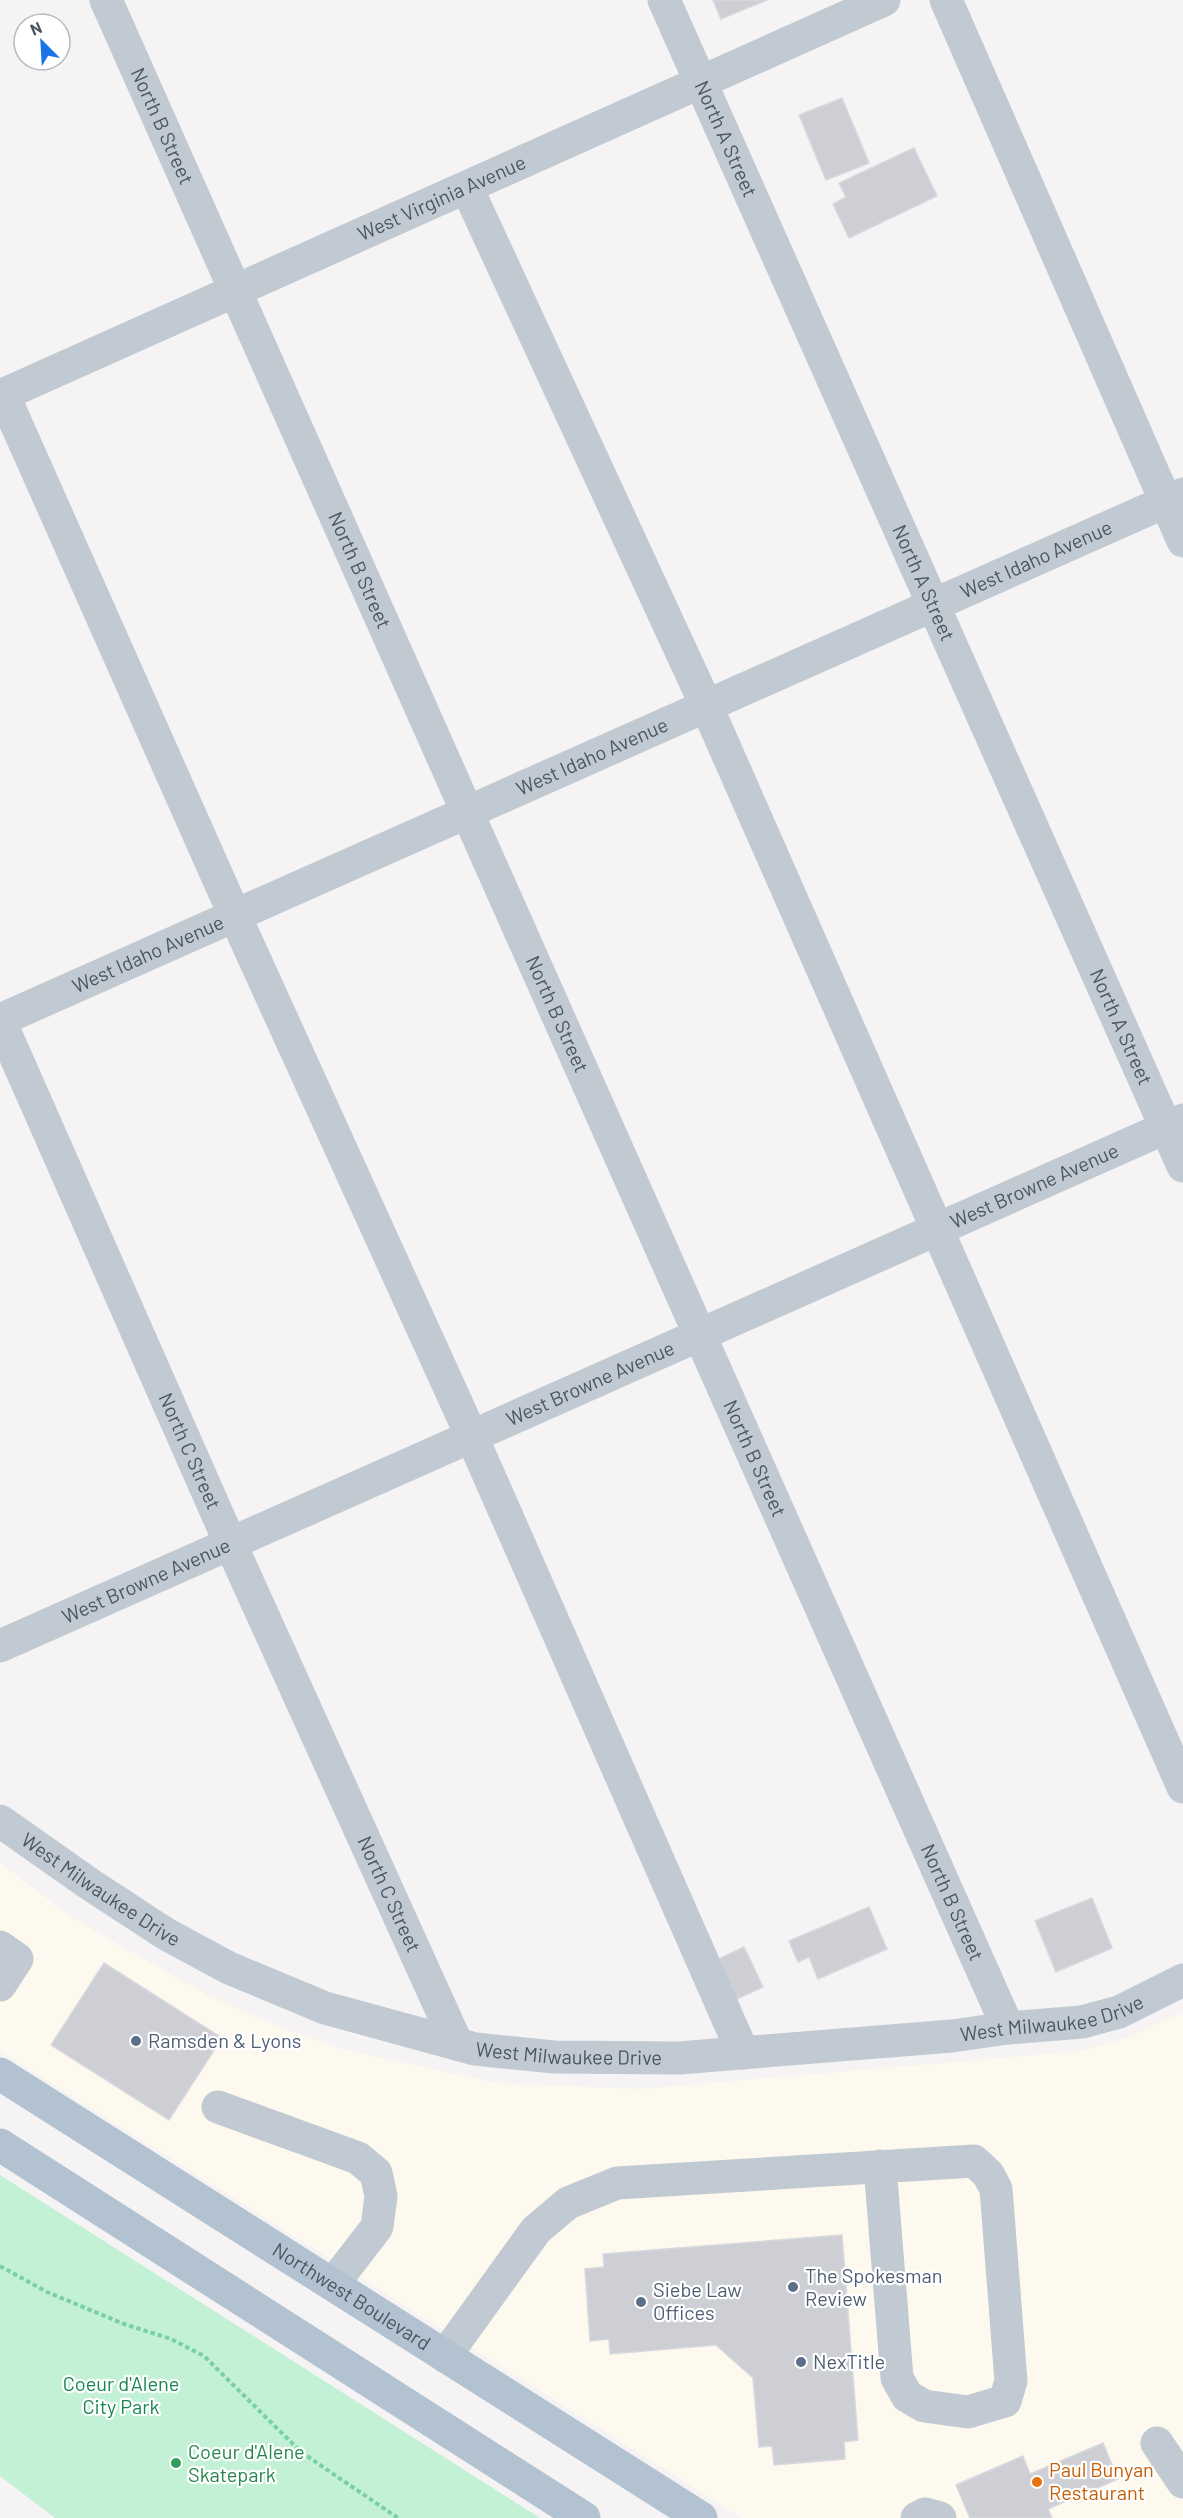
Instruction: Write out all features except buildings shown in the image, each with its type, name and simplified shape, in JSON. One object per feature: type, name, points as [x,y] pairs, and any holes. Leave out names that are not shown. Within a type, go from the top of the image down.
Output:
[{"type":"main road","name":"Northwest Boulevard","points":[[0,2074],[701,2518]]},
{"type":"main road","points":[[0,2145],[584,2518]]},
{"type":"street","name":"North B Street","points":[[106,0],[1008,2028]]},
{"type":"street","name":"North A Street","points":[[664,0],[933,604],[1175,1124],[1183,1166]]},
{"type":"street","name":"West Virginia Avenue","points":[[1,395],[701,84],[884,0]]},
{"type":"street","points":[[946,0],[1174,498],[1183,541]]},
{"type":"street","points":[[467,188],[706,705],[1183,1786]]},
{"type":"street","points":[[1,395],[472,1437],[743,2053]]},
{"type":"street","name":"West Idaho Avenue","points":[[0,1021],[1174,498]]},
{"type":"street","name":"North C Street","points":[[0,1021],[231,1545],[457,2044]]},
{"type":"street","name":"West Browne Avenue","points":[[0,1646],[1175,1124]]},
{"type":"street","name":"West Milwaukee Drive","points":[[0,1821],[148,1922],[229,1968],[325,2008],[475,2049],[554,2057],[679,2058],[952,2036],[1008,2028],[1082,2022],[1119,2012],[1183,1980]]},
{"type":"street","points":[[0,1947],[17,1959],[0,1985]]},
{"type":"street","points":[[218,2108],[358,2158],[376,2173],[381,2196],[377,2227],[333,2284]]},
{"type":"street","points":[[446,2356],[536,2230],[568,2203],[617,2183],[880,2166],[974,2161],[988,2174],[996,2189],[1011,2381],[1005,2401],[968,2412],[924,2406],[907,2396],[897,2378],[880,2166]]},
{"type":"street","points":[[1157,2443],[1183,2482]]},
{"type":"street","points":[[917,2518],[925,2514],[940,2518]]},
{"type":"path","points":[[0,2266],[47,2292],[124,2324],[171,2339],[204,2356],[301,2452],[398,2518]]},
{"type":"shaded area","points":[[0,1863],[74,1919],[209,1996],[280,2027],[345,2050],[496,2083],[640,2089],[1081,2051],[1129,2037],[1183,2012],[1183,2518],[742,2518],[0,2051]]},
{"type":"green space","name":"Coeur d'Alene City Park","points":[[0,2175],[540,2518],[55,2518],[0,2476]]},
{"type":"place","name":"Ramsden & Lyons","points":[[136,2041]]},
{"type":"place","name":"The Spokesman Review","points":[[793,2287]]},
{"type":"place","name":"Siebe Law Offices","points":[[641,2302]]},
{"type":"place","name":"NexTitle","points":[[801,2362]]},
{"type":"place","name":"Coeur d'Alene Skatepark","points":[[176,2463]]},
{"type":"place","name":"Paul Bunyan Restaurant","points":[[1037,2482]]}]
